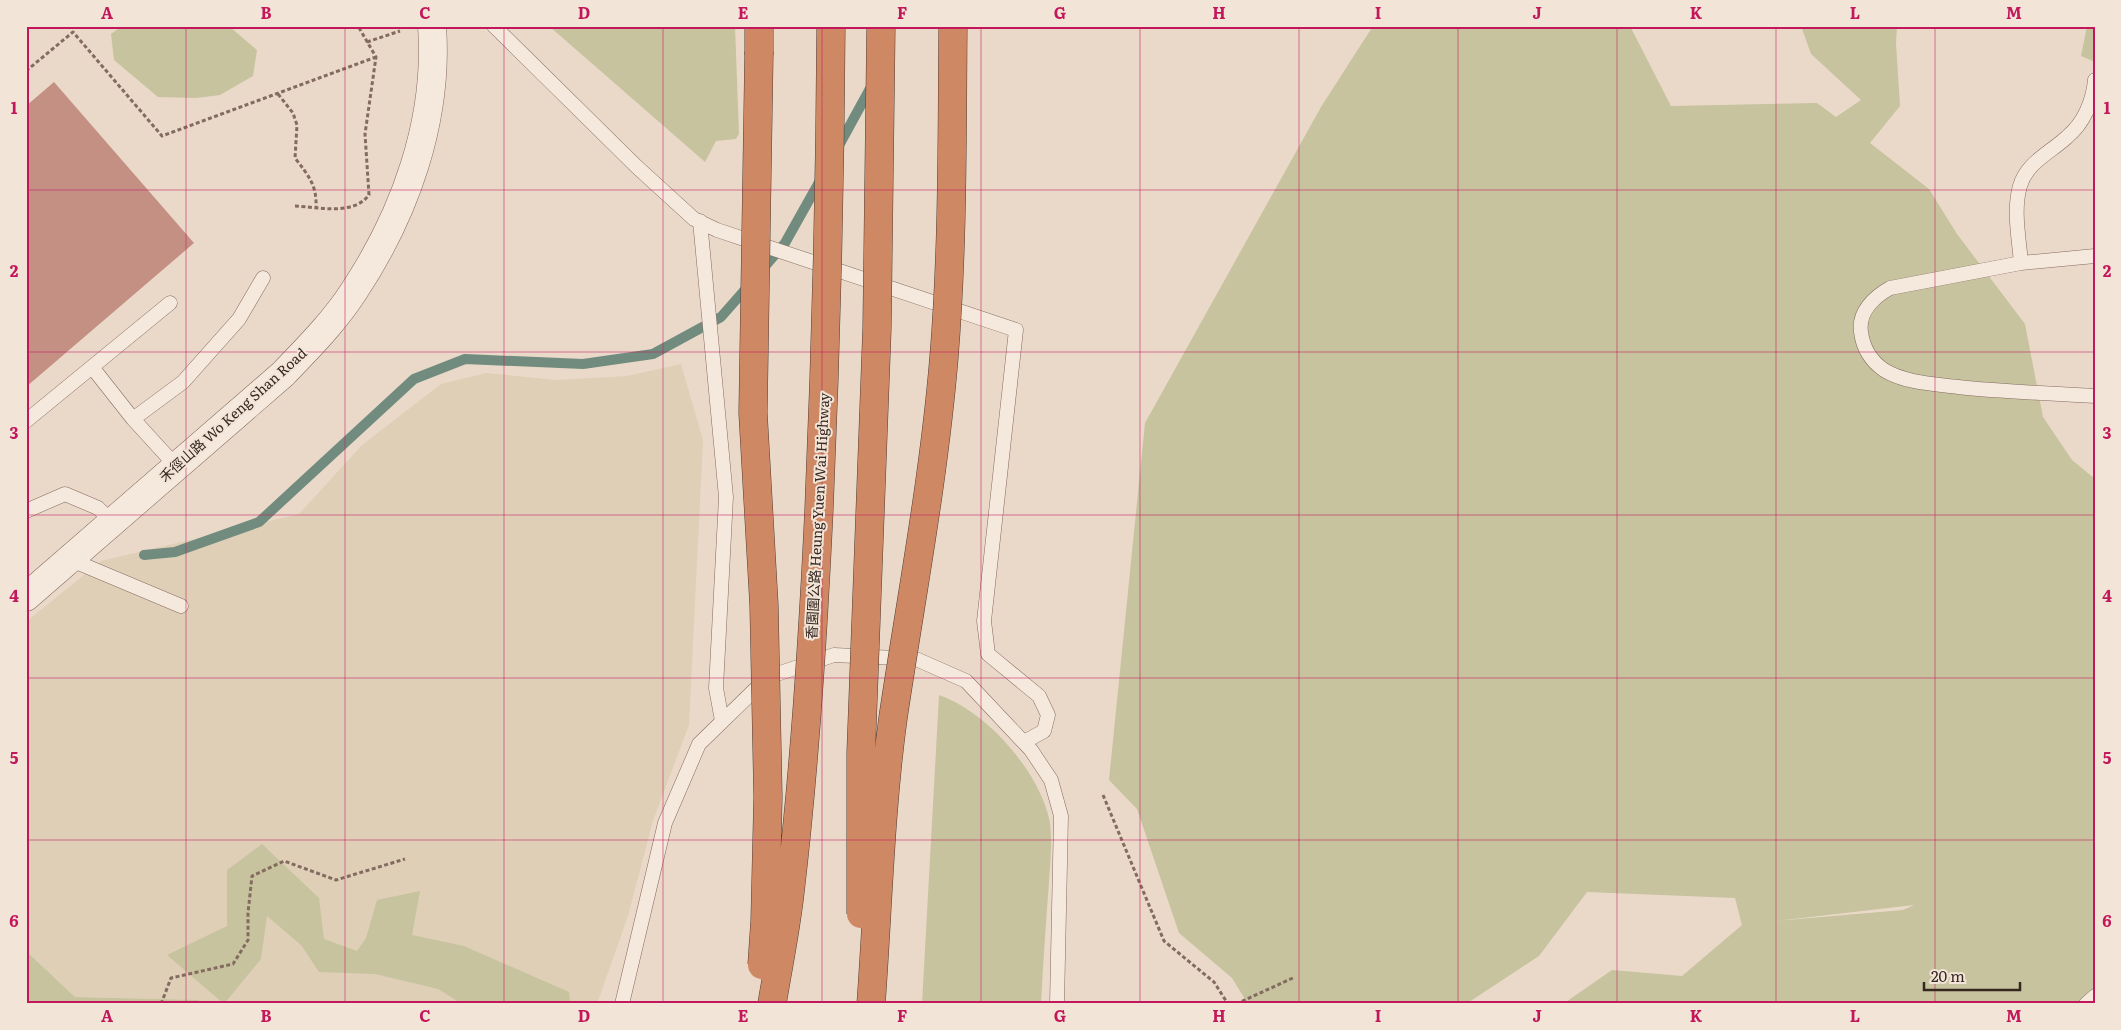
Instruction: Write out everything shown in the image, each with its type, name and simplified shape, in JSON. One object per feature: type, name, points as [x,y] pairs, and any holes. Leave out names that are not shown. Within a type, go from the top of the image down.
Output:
[{"type":"highway","name":"香園圍公路 Heung Yuen Wai Highway","points":[[772,1004],[790,894],[802,781],[814,614],[823,423],[830,177],[831,26]]},
{"type":"highway","points":[[861,1004],[861,753],[877,328],[881,26]]},
{"type":"highway","points":[[871,1004],[883,824],[893,721],[935,450],[944,359],[952,172],[953,26]]},
{"type":"highway","points":[[759,39],[753,413],[764,604],[768,797],[765,920],[760,1004]]},
{"type":"street","name":"禾徑山路 Wo Keng Shan Road","points":[[26,597],[282,374],[310,346],[354,292],[373,261],[406,193],[419,152],[432,74],[432,26]]},
{"type":"lane","points":[[494,26],[637,166],[694,218],[717,230],[1016,330],[984,621],[988,654],[1039,696],[1048,715],[1044,731],[1024,742]]},
{"type":"lane","points":[[2021,263],[2016,218],[2020,186],[2030,166],[2069,136],[2085,115],[2094,95],[2095,80]]},
{"type":"lane","points":[[700,221],[726,497],[716,688],[722,722]]},
{"type":"lane","points":[[2095,256],[2021,263],[1890,288],[1875,297],[1865,312],[1860,325],[1862,341],[1871,359],[1885,370],[1919,382],[1990,390],[2095,396]]},
{"type":"lane","points":[[134,419],[183,382],[239,319],[262,278]]},
{"type":"lane","points":[[26,421],[170,303]]},
{"type":"lane","points":[[92,367],[134,419],[176,466]]},
{"type":"lane","points":[[26,511],[65,494],[98,508],[112,522]]},
{"type":"lane","points":[[70,559],[181,606]]},
{"type":"lane","points":[[622,1004],[665,823],[698,744],[768,677],[834,655],[916,659],[966,680],[1032,750],[1051,780],[1061,816],[1057,1004]]},
{"type":"lane","points":[[2086,1004],[2095,996]]},
{"type":"path","points":[[295,206],[352,208],[363,203],[369,196],[365,134],[376,57],[358,26]]},
{"type":"path","points":[[367,42],[400,31]]},
{"type":"path","points":[[26,71],[72,32],[162,136],[376,57]]},
{"type":"path","points":[[278,94],[293,114],[297,125],[295,158],[309,177],[317,193],[316,207]]},
{"type":"path","points":[[1103,795],[1164,941],[1214,982],[1228,1004]]},
{"type":"path","points":[[161,1004],[171,978],[233,964],[248,940],[248,912],[252,876],[284,861],[336,880],[405,859]]},
{"type":"path","points":[[1236,1004],[1295,977]]},
{"type":"shaded area","points":[[122,26],[229,26],[257,50],[253,76],[220,95],[196,98],[158,97],[114,60],[111,34]]},
{"type":"shaded area","points":[[549,26],[735,26],[739,134],[736,139],[716,141],[705,162]]},
{"type":"shaded area","points":[[1373,26],[1630,26],[1671,106],[1817,103],[1836,117],[1861,100],[1811,54],[1801,26],[1897,26],[1896,43],[1900,106],[1870,143],[1929,189],[1957,234],[2025,324],[2043,417],[2072,460],[2095,479],[2095,1004],[1563,1004],[1612,970],[1682,976],[1742,925],[1735,898],[1587,892],[1539,956],[1466,1004],[1248,1004],[1232,978],[1179,933],[1137,809],[1109,780],[1145,423],[1321,107]],"holes":[[[1914,905],[1903,910],[1776,921]]]},
{"type":"shaded area","points":[[2087,26],[2095,26],[2095,62],[2081,56]]},
{"type":"shaded area","points":[[681,364],[703,440],[689,725],[653,821],[628,916],[597,1004],[201,1004],[199,1000],[75,997],[26,951],[26,622],[101,561],[299,514],[362,445],[441,384],[486,373],[557,380],[627,376]]},
{"type":"shaded area","points":[[939,695],[975,714],[1008,744],[1022,762],[1043,799],[1051,832],[1041,1004],[922,1004]]},
{"type":"shaded area","points":[[262,844],[319,898],[324,939],[357,951],[366,938],[377,900],[420,891],[412,935],[464,946],[569,992],[570,1004],[462,1004],[438,989],[375,974],[319,972],[301,945],[267,916],[261,959],[224,1004],[167,955],[227,926],[227,870]]},
{"type":"shaded area","points":[[26,951],[75,997],[199,1000],[201,1004],[26,1004]]},
{"type":"building","points":[[54,82],[194,243],[26,387],[26,106]]},
{"type":"waterway","points":[[837,149],[872,85]]},
{"type":"waterway","points":[[761,271],[785,243],[822,177]]},
{"type":"waterway","points":[[144,555],[175,552],[259,522],[414,379],[465,359],[583,364],[653,354],[721,317],[750,284]]}]
